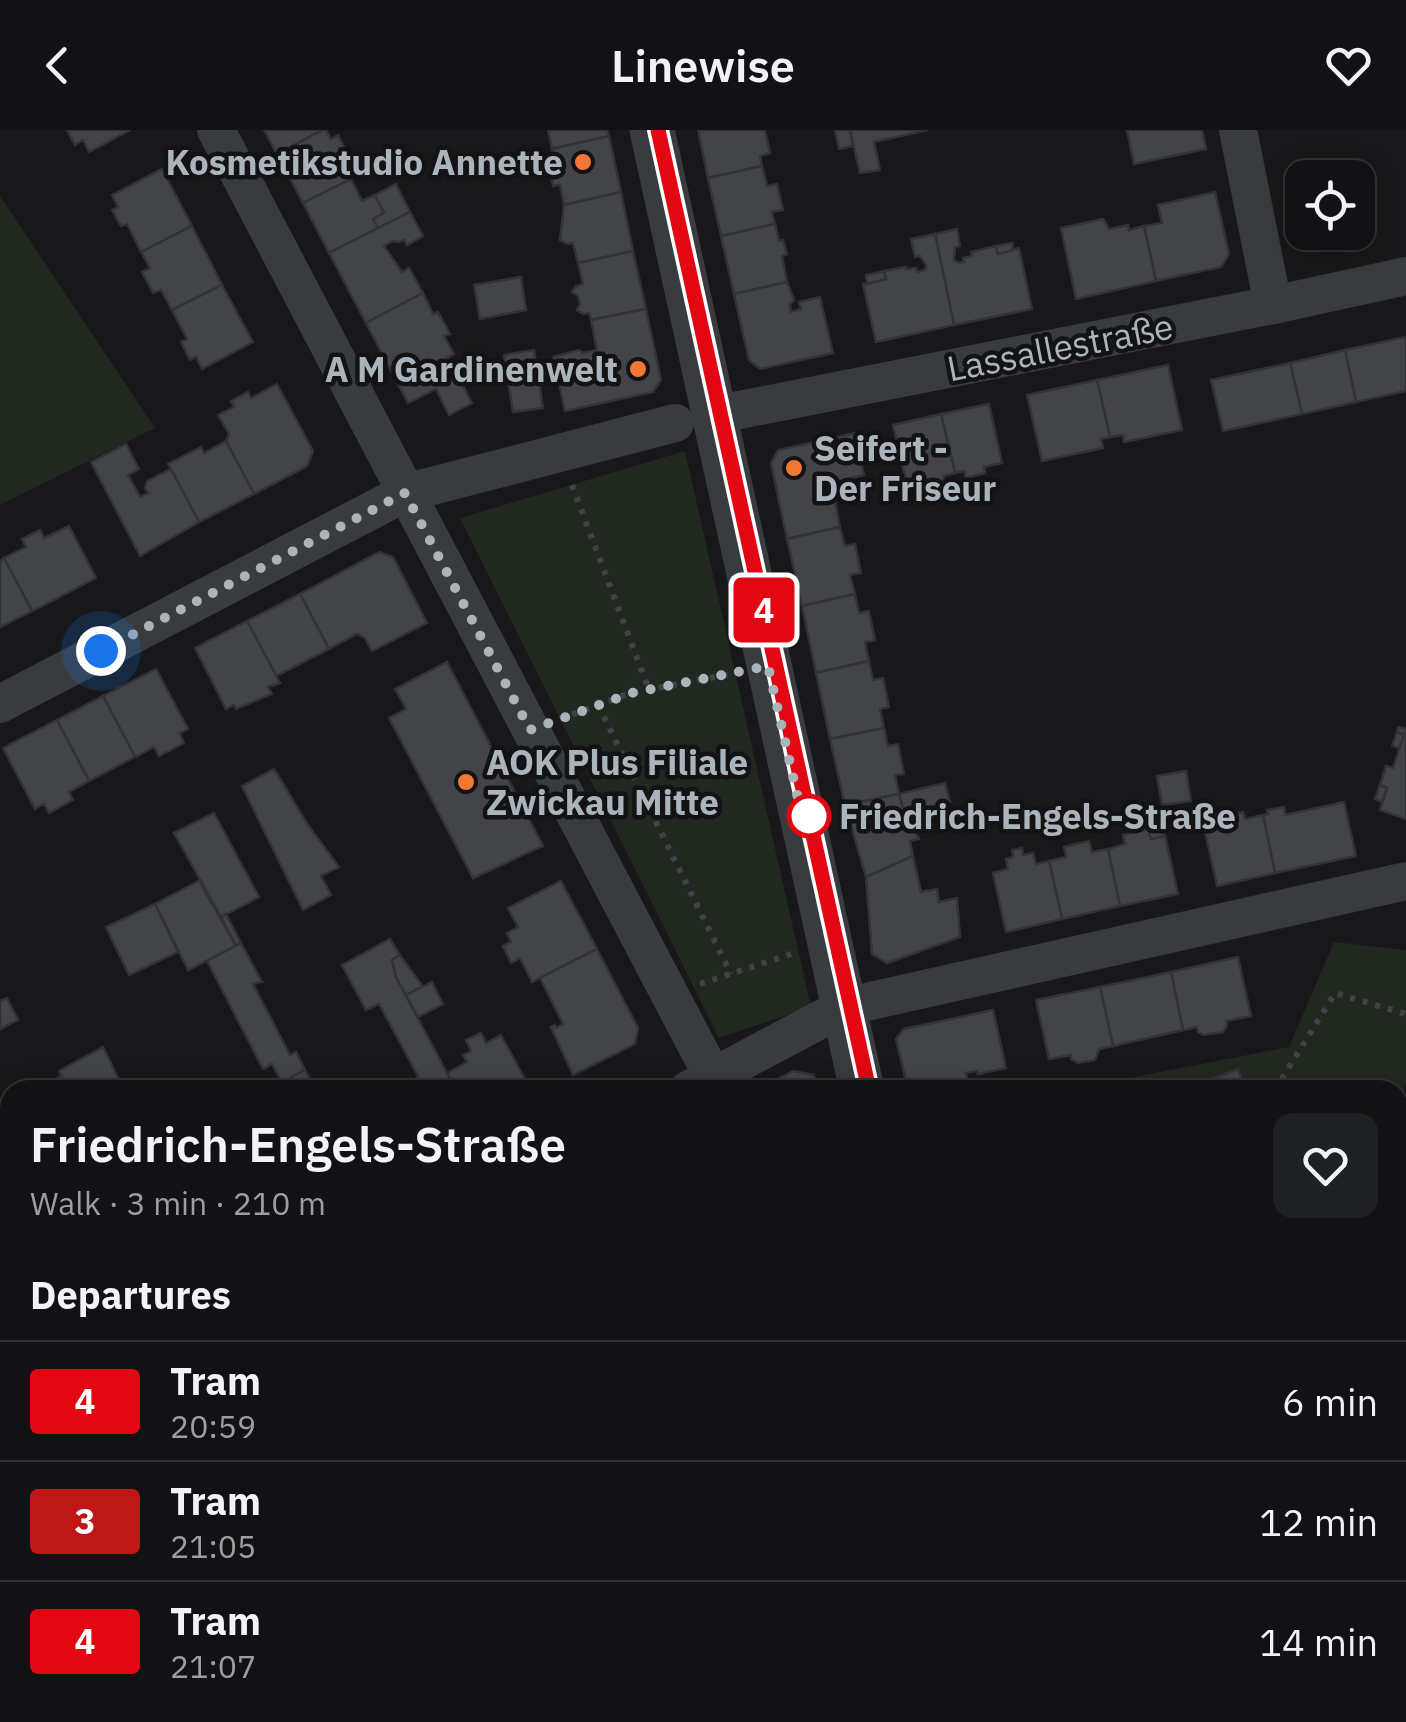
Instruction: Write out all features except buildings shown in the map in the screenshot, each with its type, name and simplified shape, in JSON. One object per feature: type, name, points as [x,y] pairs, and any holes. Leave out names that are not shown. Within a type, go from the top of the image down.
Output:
[{"type":"street","points":[[216,130],[670,994],[700,1080]]},
{"type":"street","points":[[652,130],[694,419],[768,666],[860,1080]]},
{"type":"street","points":[[1238,130],[1273,305]]},
{"type":"street","name":"Lassallestraße","points":[[0,704],[405,493],[694,419],[1406,276]]},
{"type":"street","points":[[707,1080],[844,1007],[1406,881]]},
{"type":"path","points":[[559,452],[650,690]]},
{"type":"path","points":[[530,730],[632,693],[768,666]]},
{"type":"path","points":[[598,705],[731,974]]},
{"type":"path","points":[[670,994],[830,941]]},
{"type":"path","points":[[1281,1080],[1335,993],[1406,1014]]},
{"type":"shaded area","points":[[0,196],[155,428],[0,505]]},
{"type":"shaded area","points":[[685,451],[811,1007],[719,1038],[460,518]]},
{"type":"shaded area","points":[[1334,942],[1406,950],[1406,1080],[1118,1080],[1289,1047]]},
{"type":"tram line","points":[[658,130],[867,1080]]},
{"type":"tram line","name":"4","points":[[658,130],[867,1080]]},
{"type":"place","name":"Kosmetikstudio Annette","points":[[583,162]]},
{"type":"place","name":"A M Gardinenwelt","points":[[638,369]]},
{"type":"place","name":"Seifert - Der Friseur","points":[[794,468]]},
{"type":"place","name":"AOK Plus Filiale Zwickau Mitte","points":[[466,782]]},
{"type":"place","name":"Friedrich-Engels-Straße","points":[[809,816]]},
{"type":"route","points":[[101,651],[405,493],[530,730],[632,693],[768,666],[800,807],[809,816]]}]
